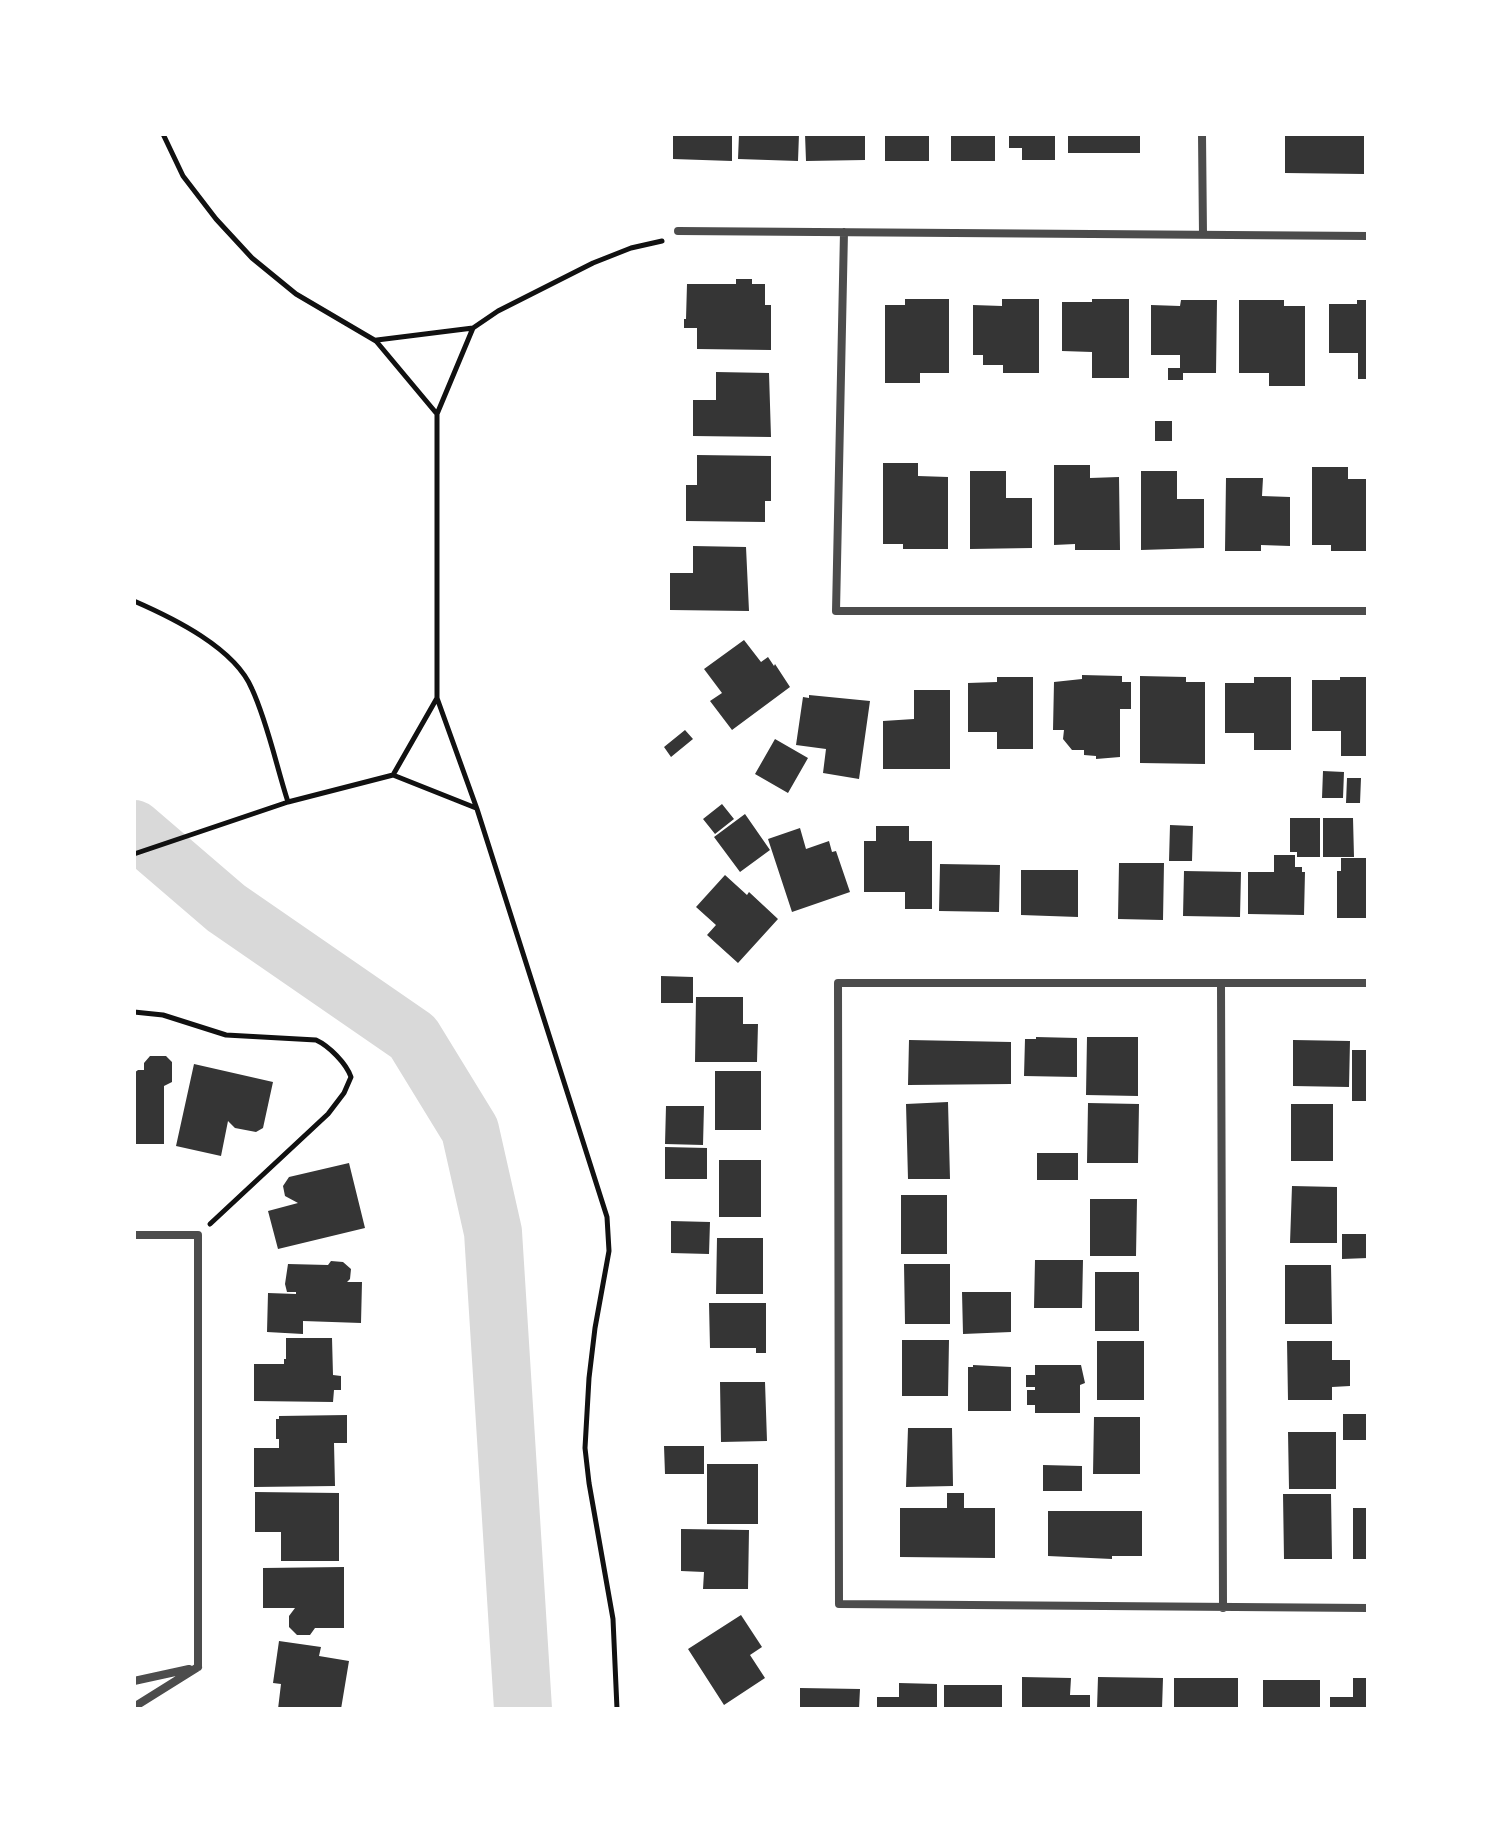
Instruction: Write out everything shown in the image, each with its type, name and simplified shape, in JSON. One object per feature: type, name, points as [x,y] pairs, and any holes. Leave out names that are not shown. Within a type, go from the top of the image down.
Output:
[{"type":"street","points":[[1202,134],[1203,235]]},
{"type":"street","points":[[678,231],[1368,236]]},
{"type":"street","points":[[844,232],[836,611],[1368,611]]},
{"type":"street","points":[[1368,983],[838,983],[839,1604],[1368,1608]]},
{"type":"street","points":[[1221,984],[1223,1608]]},
{"type":"street","points":[[134,1235],[198,1235],[198,1667]]},
{"type":"street","points":[[134,1681],[198,1667]]},
{"type":"street","points":[[134,1707],[198,1667]]},
{"type":"path","points":[[163,134],[183,176],[216,219],[252,258],[296,294],[376,341],[437,414]]},
{"type":"path","points":[[376,341],[473,328],[498,311],[593,263],[631,248],[659,243],[678,231]]},
{"type":"path","points":[[473,328],[437,414],[437,698],[477,809],[607,1217],[609,1251],[590,1365],[585,1448],[613,1619],[617,1709]]},
{"type":"path","points":[[134,601],[208,641],[234,663],[252,686],[288,802]]},
{"type":"path","points":[[393,775],[437,698]]},
{"type":"path","points":[[134,854],[288,802],[393,775],[477,809]]},
{"type":"path","points":[[134,1012],[163,1015],[226,1035],[316,1040],[324,1043],[351,1077],[344,1093],[328,1114],[198,1235]]},
{"type":"building","points":[[673,134],[732,134],[732,161],[673,159]]},
{"type":"building","points":[[739,134],[799,134],[798,161],[738,159]]},
{"type":"building","points":[[805,134],[865,134],[865,160],[806,161]]},
{"type":"building","points":[[885,134],[929,134],[929,161],[885,161]]},
{"type":"building","points":[[951,134],[995,134],[995,161],[951,161]]},
{"type":"building","points":[[1009,134],[1055,134],[1055,160],[1022,160],[1022,148],[1009,148]]},
{"type":"building","points":[[1068,134],[1140,134],[1140,153],[1068,153]]},
{"type":"building","points":[[1285,134],[1364,134],[1364,174],[1285,173]]},
{"type":"building","points":[[736,279],[752,279],[752,284],[765,284],[765,305],[771,305],[771,350],[697,349],[697,328],[684,328],[687,284],[736,284]]},
{"type":"building","points":[[905,299],[949,299],[949,373],[920,373],[920,383],[885,383],[885,305],[905,305]]},
{"type":"building","points":[[1002,299],[1039,299],[1039,373],[1003,373],[1003,365],[983,365],[983,355],[973,355],[973,305],[1002,306]]},
{"type":"building","points":[[1092,299],[1129,299],[1129,378],[1092,378],[1092,352],[1062,351],[1062,302],[1092,302]]},
{"type":"building","points":[[1181,300],[1217,300],[1216,373],[1183,373],[1183,380],[1168,380],[1168,368],[1180,368],[1180,355],[1151,355],[1151,305],[1180,306]]},
{"type":"building","points":[[1239,300],[1284,300],[1284,306],[1305,306],[1305,386],[1269,386],[1269,373],[1239,373]]},
{"type":"building","points":[[1357,300],[1368,300],[1368,379],[1358,379],[1358,353],[1329,353],[1329,304],[1357,304]]},
{"type":"building","points":[[716,372],[769,373],[771,437],[693,436],[693,400],[716,400]]},
{"type":"building","points":[[1155,421],[1172,421],[1172,441],[1155,441]]},
{"type":"building","points":[[697,455],[771,456],[771,501],[765,501],[765,522],[686,521],[686,485],[697,485]]},
{"type":"building","points":[[883,463],[918,463],[918,476],[948,477],[948,549],[903,549],[903,544],[883,544]]},
{"type":"building","points":[[1054,465],[1090,465],[1090,478],[1119,477],[1120,550],[1075,550],[1075,544],[1054,545]]},
{"type":"building","points":[[1312,467],[1348,467],[1348,479],[1368,479],[1368,551],[1331,551],[1331,545],[1312,545]]},
{"type":"building","points":[[970,471],[1006,471],[1006,498],[1032,498],[1032,548],[970,549]]},
{"type":"building","points":[[1141,471],[1177,471],[1177,499],[1204,499],[1204,548],[1141,550]]},
{"type":"building","points":[[1226,478],[1263,478],[1262,496],[1290,497],[1290,546],[1261,545],[1261,551],[1225,551]]},
{"type":"building","points":[[693,546],[746,547],[749,611],[670,610],[670,573],[693,573]]},
{"type":"building","points":[[744,640],[761,662],[768,657],[775,664],[790,687],[732,730],[710,701],[722,693],[704,669]]},
{"type":"building","points":[[1082,675],[1122,676],[1122,682],[1131,682],[1131,709],[1120,709],[1120,757],[1096,759],[1096,756],[1084,755],[1084,750],[1072,750],[1063,739],[1064,730],[1053,730],[1054,682],[1082,679]]},
{"type":"building","points":[[1140,676],[1186,677],[1186,682],[1205,682],[1205,764],[1140,763]]},
{"type":"building","points":[[997,677],[1033,677],[1033,749],[997,749],[997,732],[968,732],[968,683],[997,682]]},
{"type":"building","points":[[1254,677],[1291,677],[1291,750],[1254,750],[1254,733],[1225,733],[1225,683],[1254,683]]},
{"type":"building","points":[[1340,677],[1368,677],[1368,756],[1341,756],[1341,731],[1312,731],[1312,680],[1340,680]]},
{"type":"building","points":[[914,690],[950,690],[950,769],[883,769],[883,721],[914,719]]},
{"type":"building","points":[[809,695],[870,701],[859,779],[823,773],[826,749],[796,745],[803,697],[809,698]]},
{"type":"building","points":[[685,730],[693,739],[671,757],[664,747]]},
{"type":"building","points":[[775,739],[808,758],[788,793],[755,774]]},
{"type":"building","points":[[1323,771],[1344,772],[1343,798],[1322,798]]},
{"type":"building","points":[[1347,778],[1361,778],[1360,803],[1346,803]]},
{"type":"building","points":[[722,804],[734,819],[715,834],[703,819]]},
{"type":"building","points":[[745,814],[770,850],[740,872],[714,837]]},
{"type":"building","points":[[1290,818],[1320,818],[1320,857],[1297,857],[1297,852],[1290,852]]},
{"type":"building","points":[[1323,818],[1353,818],[1354,857],[1323,857]]},
{"type":"building","points":[[1170,825],[1193,826],[1192,861],[1169,861]]},
{"type":"building","points":[[876,826],[909,826],[909,841],[932,841],[932,909],[905,909],[905,892],[864,892],[864,841],[876,841]]},
{"type":"building","points":[[800,828],[806,849],[829,841],[832,852],[836,851],[850,892],[792,912],[768,839]]},
{"type":"building","points":[[1274,855],[1295,855],[1295,867],[1302,867],[1302,872],[1305,872],[1304,915],[1248,914],[1248,872],[1274,872]]},
{"type":"building","points":[[1341,858],[1368,858],[1368,918],[1337,918],[1337,871],[1341,871]]},
{"type":"building","points":[[1119,863],[1164,863],[1163,920],[1118,919]]},
{"type":"building","points":[[940,864],[1000,865],[999,912],[939,911]]},
{"type":"building","points":[[1021,870],[1078,870],[1078,917],[1021,915]]},
{"type":"building","points":[[1184,871],[1241,872],[1240,917],[1183,916]]},
{"type":"building","points":[[725,875],[778,919],[738,963],[707,935],[716,925],[696,907]]},
{"type":"building","points":[[661,976],[693,977],[693,1003],[661,1003]]},
{"type":"building","points":[[696,997],[743,997],[743,1024],[758,1024],[757,1062],[695,1062]]},
{"type":"building","points":[[1087,1037],[1138,1037],[1138,1096],[1086,1095]]},
{"type":"building","points":[[1077,1038],[1077,1077],[1024,1076],[1025,1039]]},
{"type":"building","points":[[909,1040],[1011,1042],[1011,1084],[908,1085]]},
{"type":"building","points":[[1293,1040],[1350,1041],[1349,1087],[1293,1086]]},
{"type":"building","points":[[1352,1050],[1368,1050],[1368,1101],[1352,1101]]},
{"type":"building","points":[[150,1056],[166,1056],[172,1062],[172,1082],[164,1086],[164,1144],[134,1144],[134,1073],[144,1070],[144,1063]]},
{"type":"building","points":[[194,1064],[273,1082],[263,1128],[256,1132],[235,1128],[228,1121],[221,1156],[176,1146]]},
{"type":"building","points":[[715,1071],[761,1071],[761,1130],[715,1130]]},
{"type":"building","points":[[948,1102],[950,1179],[908,1179],[906,1104]]},
{"type":"building","points":[[1088,1103],[1139,1104],[1138,1163],[1087,1163]]},
{"type":"building","points":[[1291,1104],[1333,1104],[1333,1161],[1291,1161]]},
{"type":"building","points":[[666,1106],[704,1106],[703,1145],[665,1144]]},
{"type":"building","points":[[665,1147],[707,1148],[707,1179],[665,1179]]},
{"type":"building","points":[[1037,1153],[1078,1153],[1078,1180],[1037,1180]]},
{"type":"building","points":[[719,1160],[761,1160],[761,1217],[719,1217]]},
{"type":"building","points":[[349,1163],[365,1228],[278,1249],[268,1211],[298,1203],[285,1196],[283,1186],[289,1177]]},
{"type":"building","points":[[1292,1186],[1337,1187],[1337,1243],[1290,1243]]},
{"type":"building","points":[[901,1195],[947,1195],[947,1254],[901,1254]]},
{"type":"building","points":[[1090,1199],[1137,1199],[1136,1256],[1090,1256]]},
{"type":"building","points":[[671,1221],[710,1222],[709,1254],[671,1253]]},
{"type":"building","points":[[1342,1234],[1368,1234],[1368,1258],[1342,1259]]},
{"type":"building","points":[[717,1238],[763,1238],[763,1294],[716,1294]]},
{"type":"building","points":[[1035,1260],[1083,1260],[1082,1308],[1034,1308]]},
{"type":"building","points":[[331,1261],[343,1262],[351,1269],[347,1282],[362,1282],[361,1323],[303,1321],[303,1334],[267,1332],[268,1293],[296,1294],[287,1292],[288,1264],[328,1265]]},
{"type":"building","points":[[904,1264],[950,1264],[950,1324],[905,1324]]},
{"type":"building","points":[[1285,1265],[1331,1265],[1332,1324],[1285,1324]]},
{"type":"building","points":[[1095,1272],[1139,1272],[1139,1331],[1095,1331]]},
{"type":"building","points":[[962,1292],[1011,1292],[1011,1332],[963,1334]]},
{"type":"building","points":[[709,1303],[766,1303],[766,1353],[756,1353],[756,1348],[710,1348]]},
{"type":"building","points":[[286,1338],[332,1338],[333,1375],[341,1376],[341,1390],[334,1390],[333,1402],[254,1401],[254,1364],[284,1364]]},
{"type":"building","points":[[902,1340],[949,1340],[948,1396],[902,1396]]},
{"type":"building","points":[[1097,1341],[1144,1341],[1144,1400],[1097,1400]]},
{"type":"building","points":[[1287,1341],[1332,1341],[1332,1360],[1350,1360],[1350,1386],[1332,1387],[1332,1400],[1288,1400]]},
{"type":"building","points":[[1035,1365],[1081,1365],[1085,1383],[1080,1385],[1080,1413],[1035,1413],[1035,1405],[1027,1405],[1027,1390],[1035,1390],[1035,1387],[1026,1387],[1026,1375],[1035,1375]]},
{"type":"building","points":[[968,1367],[1011,1367],[1011,1411],[968,1411]]},
{"type":"building","points":[[720,1382],[765,1382],[767,1441],[721,1442]]},
{"type":"building","points":[[1343,1414],[1368,1414],[1368,1440],[1343,1440]]},
{"type":"building","points":[[347,1415],[347,1443],[334,1443],[335,1486],[254,1487],[254,1448],[279,1448],[276,1419],[279,1416]]},
{"type":"building","points":[[1094,1417],[1140,1417],[1140,1474],[1093,1474]]},
{"type":"building","points":[[908,1428],[952,1428],[953,1486],[906,1487]]},
{"type":"building","points":[[1288,1432],[1336,1432],[1336,1489],[1289,1489]]},
{"type":"building","points":[[664,1446],[704,1446],[704,1474],[665,1474]]},
{"type":"building","points":[[707,1464],[758,1464],[758,1524],[707,1524]]},
{"type":"building","points":[[1043,1465],[1082,1466],[1082,1491],[1043,1491]]},
{"type":"building","points":[[255,1492],[339,1493],[339,1561],[281,1561],[281,1532],[255,1532]]},
{"type":"building","points":[[947,1493],[964,1493],[964,1508],[995,1508],[995,1558],[900,1557],[900,1508],[947,1508]]},
{"type":"building","points":[[1283,1494],[1331,1494],[1332,1559],[1284,1559]]},
{"type":"building","points":[[1353,1508],[1368,1508],[1368,1559],[1353,1559]]},
{"type":"building","points":[[1048,1511],[1142,1511],[1142,1556],[1112,1556],[1112,1559],[1048,1556]]},
{"type":"building","points":[[681,1529],[749,1530],[748,1589],[703,1589],[704,1572],[681,1571]]},
{"type":"building","points":[[344,1567],[344,1628],[315,1628],[310,1635],[297,1635],[289,1627],[289,1616],[295,1608],[263,1608],[263,1568]]},
{"type":"building","points":[[741,1615],[762,1647],[750,1655],[765,1678],[724,1705],[688,1649]]},
{"type":"building","points":[[279,1641],[321,1647],[319,1656],[349,1661],[341,1709],[278,1709],[281,1684],[273,1683]]},
{"type":"building","points":[[1022,1677],[1071,1678],[1070,1695],[1090,1695],[1090,1709],[1022,1709]]},
{"type":"building","points":[[1098,1677],[1163,1678],[1162,1709],[1097,1709]]},
{"type":"building","points":[[1174,1678],[1238,1678],[1238,1709],[1174,1709]]},
{"type":"building","points":[[1353,1678],[1368,1678],[1368,1709],[1330,1709],[1330,1697],[1353,1697]]},
{"type":"building","points":[[1263,1680],[1320,1680],[1320,1709],[1263,1709]]},
{"type":"building","points":[[899,1683],[937,1684],[937,1709],[877,1709],[877,1697],[899,1697]]},
{"type":"building","points":[[944,1685],[1002,1685],[1002,1709],[944,1709]]},
{"type":"building","points":[[800,1688],[860,1689],[859,1709],[800,1709]]},
{"type":"waterway","points":[[134,829],[226,908],[413,1037],[470,1130],[493,1232],[523,1709]]},
{"type":"waterway","points":[[391,1044],[392,1023]]}]
